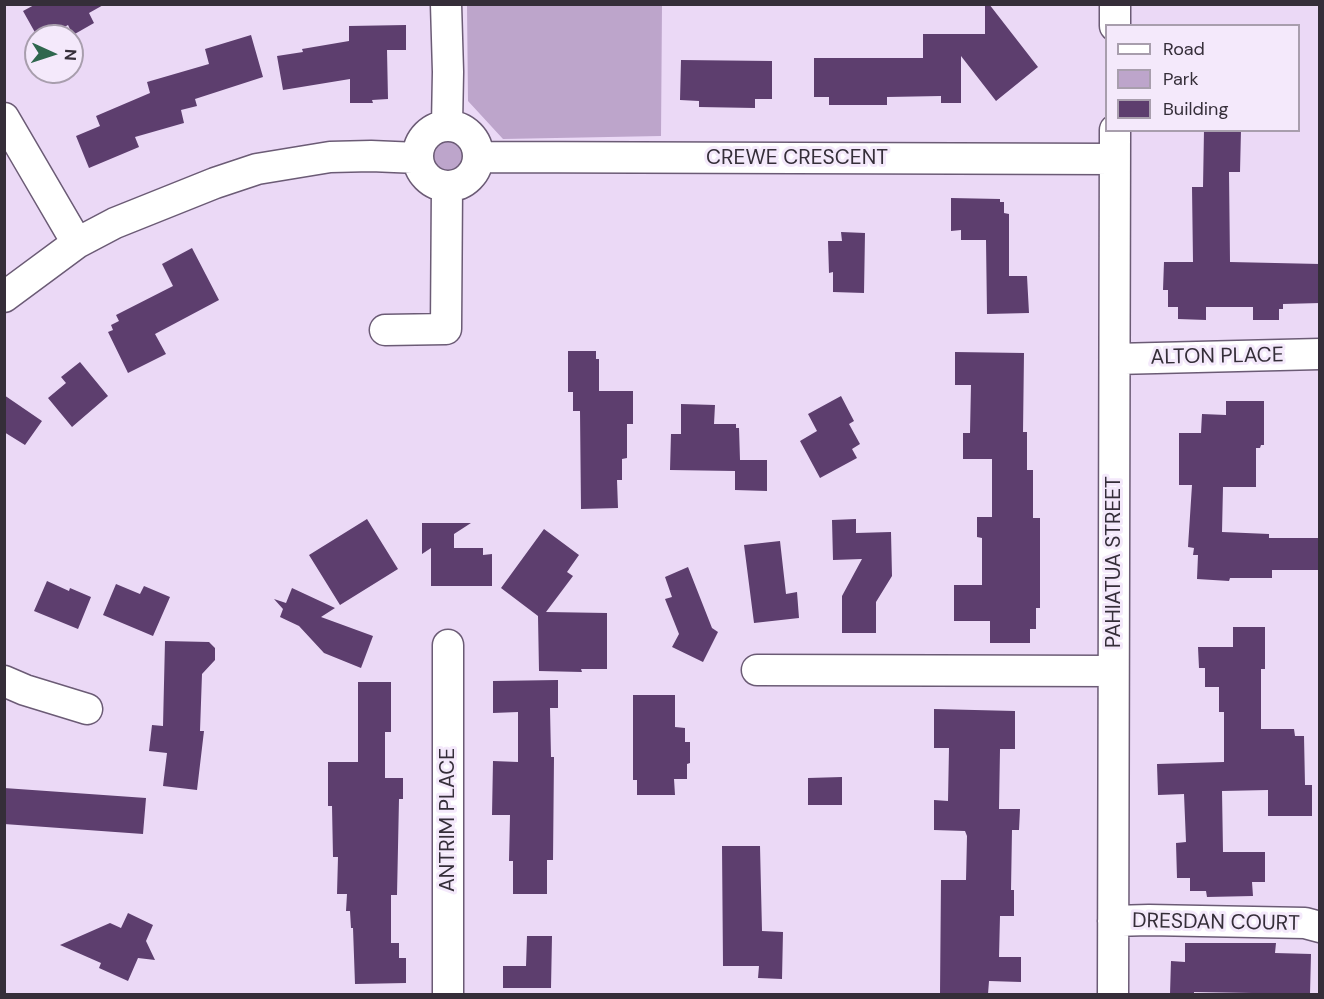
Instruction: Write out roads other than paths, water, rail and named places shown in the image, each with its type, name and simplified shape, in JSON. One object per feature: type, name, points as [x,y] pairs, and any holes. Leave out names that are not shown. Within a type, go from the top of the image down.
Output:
[{"type":"street","points":[[446,4],[447,125]]},
{"type":"street","points":[[1115,4],[1115,24]]},
{"type":"street","points":[[4,118],[77,243]]},
{"type":"street","points":[[447,125],[457,127],[473,138],[478,157],[472,175],[457,185],[447,186],[430,181],[419,167],[417,158],[422,139],[437,127],[447,125]]},
{"type":"street","name":"CREWE CRESCENT","points":[[478,157],[1115,145]]},
{"type":"street","name":"PAHIATUA STREET","points":[[1113,994],[1115,145]]},
{"type":"street","points":[[4,297],[77,243],[115,223],[215,183],[257,169],[330,157],[417,158]]},
{"type":"street","points":[[385,330],[447,329],[447,186]]},
{"type":"street","name":"ALTON PLACE","points":[[1115,359],[1320,354]]},
{"type":"street","name":"ANTRIM PLACE","points":[[448,645],[448,994]]},
{"type":"street","points":[[757,670],[1113,671]]},
{"type":"street","points":[[4,681],[25,690],[87,709]]},
{"type":"street","name":"DRESDAN COURT","points":[[1113,921],[1305,923],[1320,927]]}]
